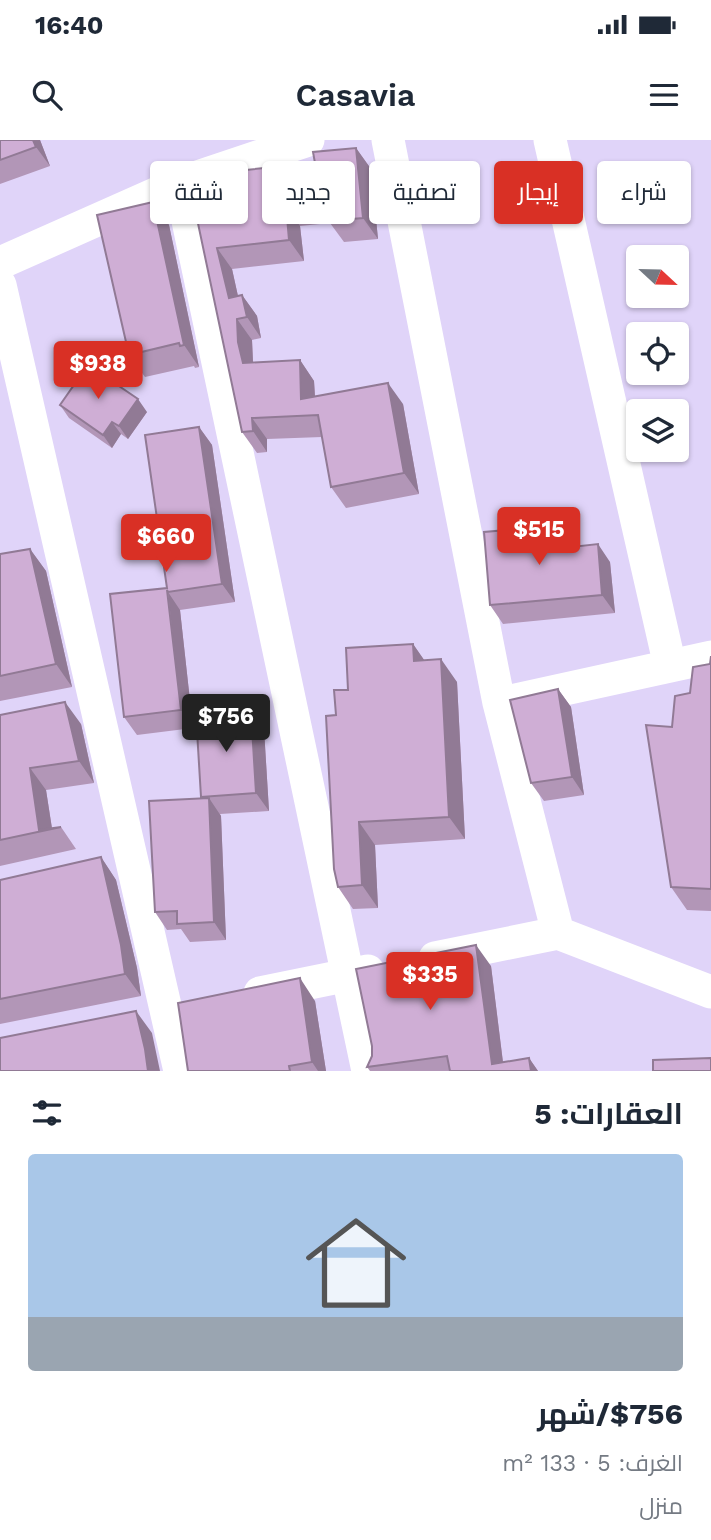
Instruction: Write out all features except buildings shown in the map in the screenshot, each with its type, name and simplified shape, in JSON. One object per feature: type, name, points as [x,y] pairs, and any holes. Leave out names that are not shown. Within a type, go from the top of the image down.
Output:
[{"type":"street","points":[[246,161],[309,140]]},
{"type":"street","points":[[388,140],[499,703],[558,933]]},
{"type":"street","points":[[550,140],[670,666]]},
{"type":"street","points":[[0,263],[150,196]]},
{"type":"street","points":[[189,224],[368,1071]]},
{"type":"street","points":[[0,285],[48,551],[82,704],[118,860],[167,1012],[180,1071]]},
{"type":"street","points":[[499,703],[711,657]]},
{"type":"street","points":[[232,999],[558,933],[711,992]]}]
